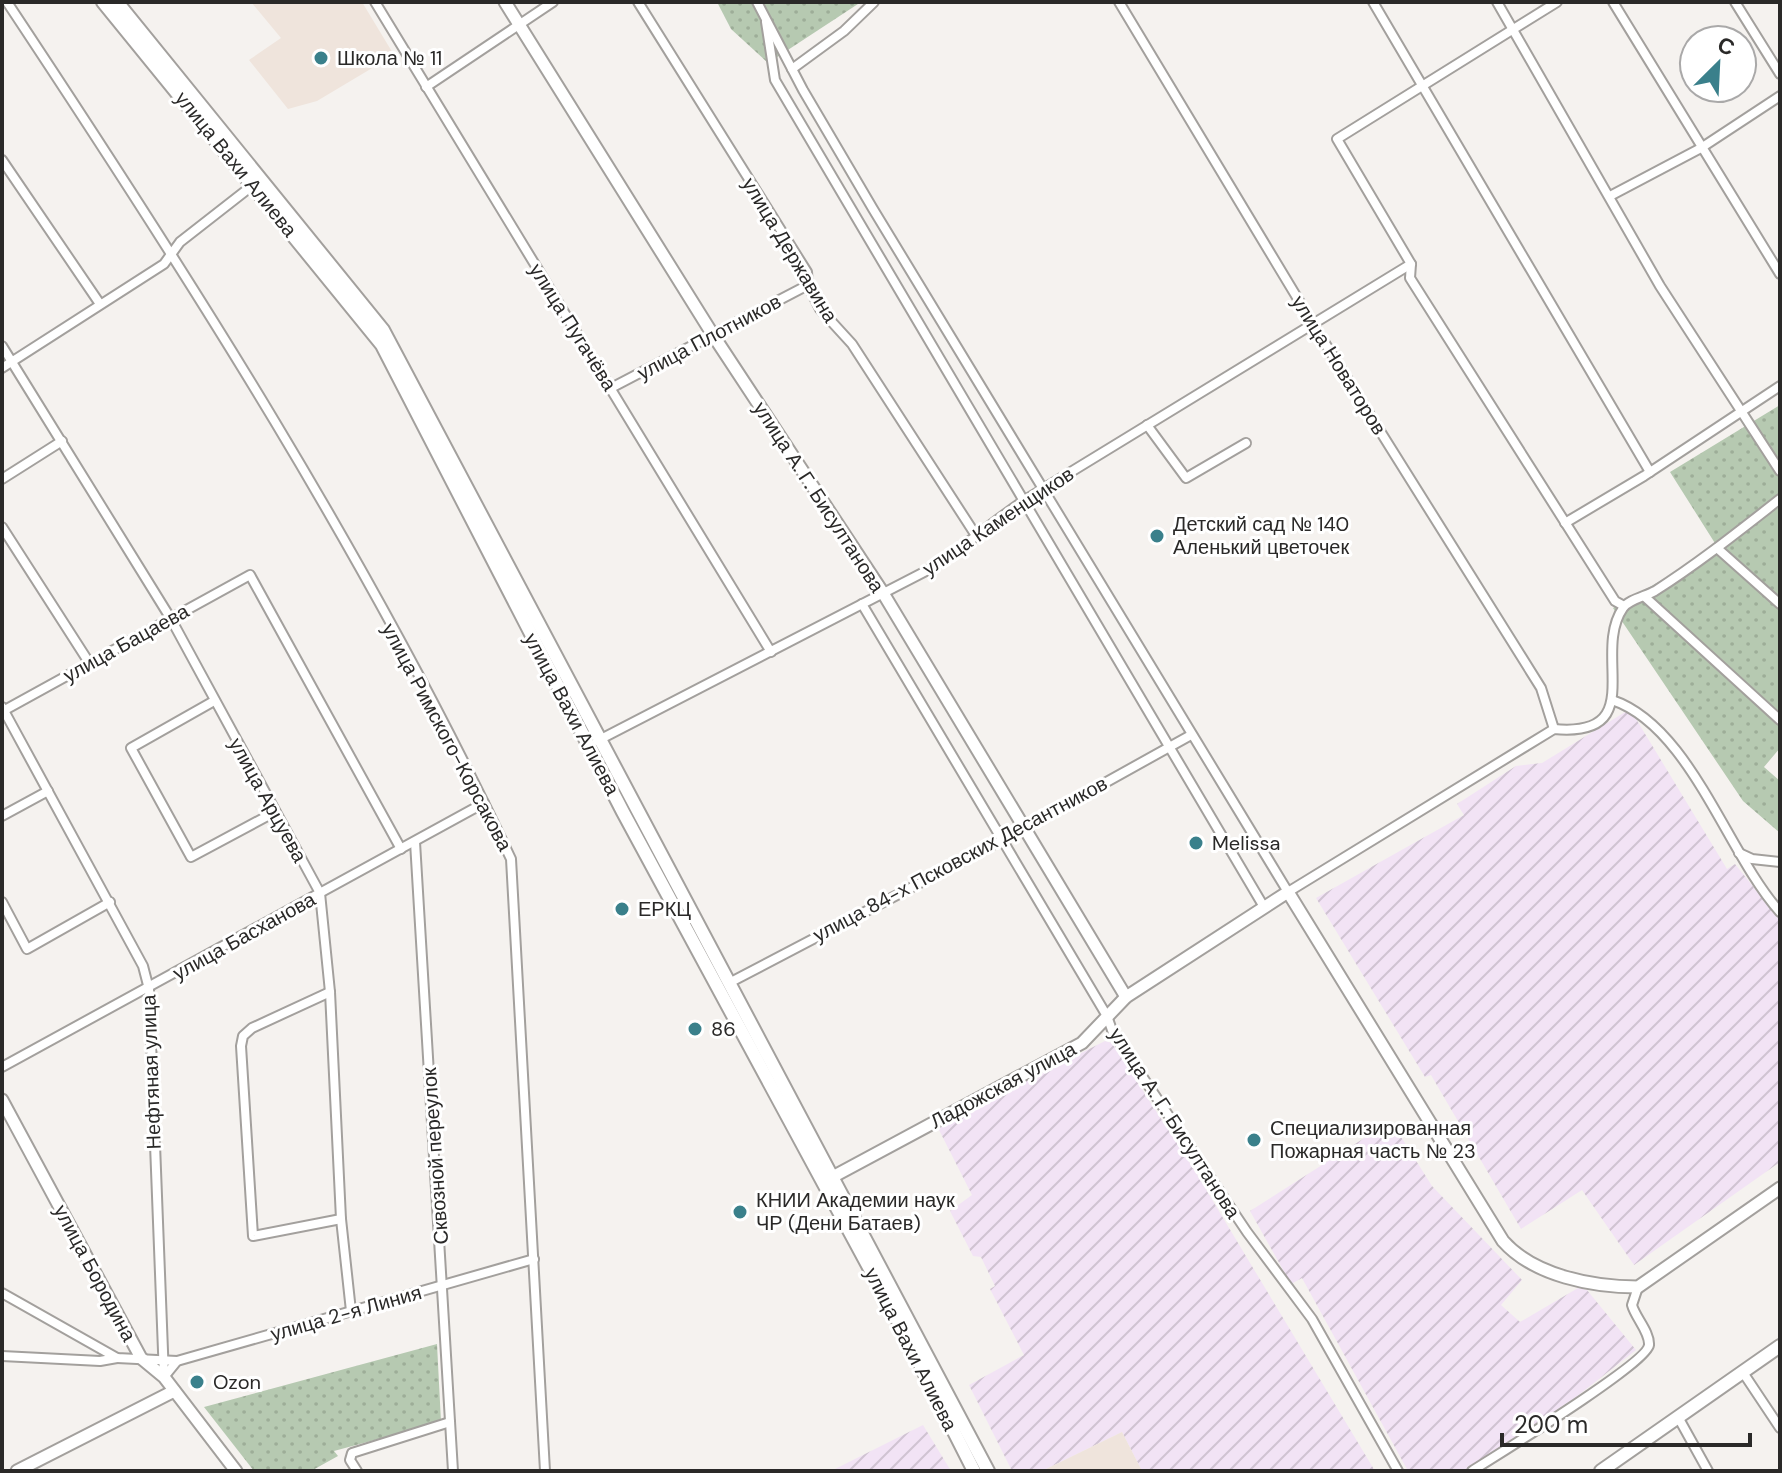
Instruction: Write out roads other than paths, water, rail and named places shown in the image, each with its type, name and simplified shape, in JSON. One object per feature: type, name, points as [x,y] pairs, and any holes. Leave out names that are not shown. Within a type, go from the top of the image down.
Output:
[{"type":"main road","name":"улица Вахи Алиева","points":[[103,2],[382,345],[828,1180],[988,1471]]},
{"type":"main road","name":"улица Вахи Алиева","points":[[117,2],[383,330],[594,743],[729,983],[974,1471]]},
{"type":"main road","points":[[1601,1471],[1780,1346]]},
{"type":"street","name":"улица Римского-Корсакова","points":[[7,2],[172,252],[338,531],[511,859],[545,1471]]},
{"type":"street","name":"улица Пугачёва","points":[[375,2],[771,652]]},
{"type":"street","name":"улица А. Г. Бисултанова","points":[[505,2],[713,335],[883,593],[1126,997]]},
{"type":"street","points":[[426,87],[553,2]]},
{"type":"street","name":"улица Державина","points":[[638,2],[807,272],[808,285],[820,309],[852,344],[975,534]]},
{"type":"street","points":[[757,2],[866,197],[1191,735],[1512,1252],[1522,1261],[1549,1272],[1638,1287]]},
{"type":"street","points":[[792,69],[844,31],[874,2]]},
{"type":"street","name":"улица Новаторов","points":[[1119,2],[1313,324],[1541,688],[1554,729]]},
{"type":"street","points":[[1373,2],[1650,472]]},
{"type":"street","points":[[1497,2],[1660,286],[1780,471]]},
{"type":"street","points":[[1557,2],[1515,31],[1337,139],[1411,264],[1410,278],[1615,601],[1624,606]]},
{"type":"street","points":[[1613,2],[1780,274]]},
{"type":"street","points":[[1735,2],[1780,74]]},
{"type":"street","points":[[764,13],[775,80],[1264,907]]},
{"type":"street","points":[[1610,196],[1701,148],[1780,96]]},
{"type":"street","points":[[2,160],[100,304]]},
{"type":"street","points":[[2,368],[164,264],[172,252],[253,185]]},
{"type":"street","name":"улица Каменщиков","points":[[594,743],[955,554],[975,534],[1025,500],[1411,264]]},
{"type":"street","name":"улица Плотников","points":[[611,388],[808,285]]},
{"type":"street","name":"улица Арцуева","points":[[2,346],[171,619],[273,813],[320,893],[330,992],[341,1219],[351,1311]]},
{"type":"street","points":[[1565,523],[1650,472],[1780,386]]},
{"type":"street","points":[[1147,425],[1186,478],[1246,443]]},
{"type":"street","points":[[2,479],[62,441]]},
{"type":"street","points":[[1288,892],[1554,729],[1588,729],[1599,722],[1612,700],[1612,637],[1624,606],[1645,597],[1717,548],[1780,499]]},
{"type":"street","points":[[2,527],[90,664]]},
{"type":"street","points":[[1717,548],[1780,604]]},
{"type":"street","name":"улица Бацаева","points":[[3,709],[250,575],[401,849]]},
{"type":"street","points":[[1645,597],[1780,720]]},
{"type":"street","name":"улица А. Г. Бисултанова","points":[[862,604],[1004,839],[1107,1016],[1122,1048],[1247,1232],[1312,1319],[1398,1471]]},
{"type":"street","points":[[1612,700],[1632,708],[1685,758],[1753,880],[1780,912]]},
{"type":"street","points":[[214,701],[131,748],[191,857],[273,813]]},
{"type":"street","name":"Нефтяная улица","points":[[3,709],[110,902],[143,966],[149,989],[164,1377]]},
{"type":"street","name":"улица 84-х Псковских Десантников","points":[[729,983],[1004,839],[1191,735]]},
{"type":"street","points":[[2,816],[48,791]]},
{"type":"street","name":"улица Басханова","points":[[2,1067],[484,803]]},
{"type":"street","name":"Сквозной переулок","points":[[415,842],[453,1471]]},
{"type":"street","points":[[1739,853],[1752,859],[1780,862]]},
{"type":"street","name":"Ладожская улица","points":[[828,1180],[1082,1043],[1126,997],[1288,892]]},
{"type":"street","points":[[2,902],[27,949],[110,902]]},
{"type":"street","points":[[330,992],[252,1028],[243,1036],[241,1046],[253,1236],[341,1219]]},
{"type":"street","name":"улица Бородина","points":[[2,1100],[141,1358],[164,1377],[236,1471]]},
{"type":"street","points":[[1472,1471],[1606,1383],[1645,1353],[1648,1339],[1632,1305],[1638,1287],[1780,1188]]},
{"type":"street","name":"улица 2-я Линия","points":[[177,1361],[534,1259]]},
{"type":"street","points":[[2,1293],[117,1358]]},
{"type":"street","points":[[2,1356],[177,1361]]},
{"type":"street","points":[[164,1377],[177,1361]]},
{"type":"street","points":[[1742,1370],[1780,1428]]},
{"type":"street","points":[[17,1471],[174,1391]]},
{"type":"street","points":[[1678,1417],[1708,1471]]},
{"type":"street","points":[[357,1471],[350,1460],[352,1453],[450,1422]]},
{"type":"place","name":"Школа № 11","points":[[321,58]]},
{"type":"place","name":"Детский сад № 140 Аленький цветочек","points":[[1157,536]]},
{"type":"place","name":"Melissa","points":[[1196,843]]},
{"type":"place","name":"ЕРКЦ","points":[[622,909]]},
{"type":"place","name":"86","points":[[695,1029]]},
{"type":"place","name":"Специализированная Пожарная часть № 23","points":[[1254,1140]]},
{"type":"place","name":"КНИИ Академии наук ЧР (Дени Батаев)","points":[[740,1212]]},
{"type":"place","name":"Ozon","points":[[197,1382]]}]
